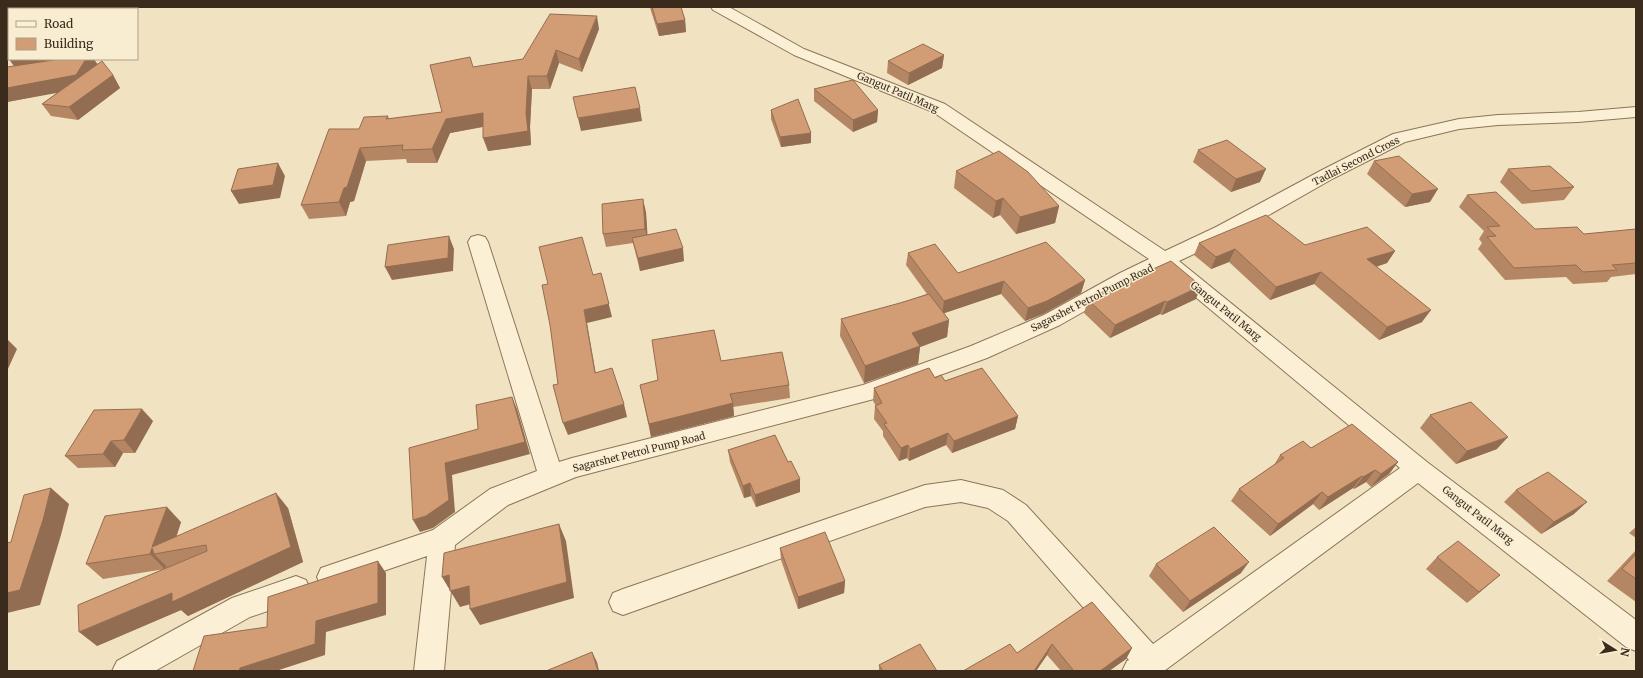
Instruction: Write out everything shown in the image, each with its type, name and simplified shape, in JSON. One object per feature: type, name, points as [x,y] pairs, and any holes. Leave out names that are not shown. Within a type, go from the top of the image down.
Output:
[{"type":"street","name":"Gangut Patil Marg","points":[[718,7],[799,52],[939,108],[1164,260],[1418,469],[1636,637]]},
{"type":"street","name":"Tadlai Second Cross","points":[[1164,260],[1223,232],[1328,174],[1399,138],[1459,124],[1636,112]]},
{"type":"street","points":[[478,242],[551,476]]},
{"type":"street","name":"Sagarshet Petrol Pump Road","points":[[127,671],[242,607],[442,540],[498,497],[572,468],[866,393],[979,352],[1052,320],[1127,278],[1164,260]]},
{"type":"street","points":[[623,602],[925,496],[961,491],[994,498],[1017,513],[1144,667],[1418,469]]},
{"type":"street","points":[[429,671],[442,540]]},
{"type":"building","points":[[652,7],[681,7],[685,20],[657,24]]},
{"type":"building","points":[[550,14],[597,16],[579,59],[556,50],[547,76],[528,76],[526,113],[528,131],[483,138],[483,113],[446,119],[432,149],[402,150],[403,145],[360,148],[347,187],[344,188],[339,202],[301,205],[329,129],[359,129],[364,117],[388,116],[386,119],[442,112],[430,65],[470,57],[473,67],[523,59]]},
{"type":"building","points":[[923,44],[944,55],[909,73],[888,61]]},
{"type":"building","points":[[53,60],[85,60],[76,75],[7,88],[7,67]]},
{"type":"building","points":[[102,61],[113,75],[69,107],[42,104]]},
{"type":"building","points":[[853,80],[878,110],[853,120],[814,89]]},
{"type":"building","points":[[635,87],[640,108],[578,118],[573,97]]},
{"type":"building","points":[[798,99],[811,133],[780,137],[771,110]]},
{"type":"building","points":[[1227,140],[1266,169],[1236,179],[1198,150]]},
{"type":"building","points":[[999,151],[1028,172],[1059,206],[1020,217],[1003,198],[996,201],[956,171]]},
{"type":"building","points":[[1399,156],[1438,189],[1412,194],[1374,161]]},
{"type":"building","points":[[278,163],[273,185],[231,191],[238,169]]},
{"type":"building","points":[[1550,166],[1574,187],[1531,191],[1508,169]]},
{"type":"building","points":[[1496,192],[1535,229],[1577,227],[1584,234],[1636,229],[1636,263],[1612,265],[1617,270],[1583,272],[1576,265],[1514,268],[1487,237],[1496,236],[1487,227],[1500,226],[1467,195]]},
{"type":"building","points":[[643,199],[645,229],[603,234],[602,204]]},
{"type":"building","points":[[1266,215],[1305,245],[1367,227],[1395,251],[1367,259],[1431,310],[1387,327],[1321,272],[1276,287],[1235,249],[1216,257],[1199,243]]},
{"type":"building","points":[[676,229],[683,248],[638,258],[632,238]]},
{"type":"building","points":[[449,236],[448,258],[385,267],[388,245]]},
{"type":"building","points":[[582,237],[593,275],[601,273],[609,304],[584,310],[595,373],[612,368],[624,404],[563,423],[553,385],[558,384],[550,325],[542,285],[548,284],[539,247]]},
{"type":"building","points":[[1046,242],[1085,280],[1047,301],[1028,308],[1004,281],[944,301],[908,253],[935,244],[958,273]]},
{"type":"building","points":[[1171,261],[1201,286],[1167,302],[1165,301],[1115,325],[1088,300],[1106,290]]},
{"type":"building","points":[[929,294],[949,320],[912,333],[920,346],[865,366],[841,319]]},
{"type":"building","points":[[714,330],[721,361],[782,352],[789,385],[730,394],[733,403],[649,424],[640,385],[658,380],[652,340]]},
{"type":"building","points":[[929,368],[935,378],[941,375],[945,381],[982,368],[1018,416],[954,441],[948,433],[910,449],[908,445],[901,448],[884,424],[887,423],[875,406],[882,403],[874,388]]},
{"type":"building","points":[[512,397],[525,442],[445,463],[449,500],[426,516],[413,520],[409,448],[478,429],[476,405]]},
{"type":"building","points":[[1471,402],[1508,437],[1467,451],[1430,415]]},
{"type":"building","points":[[142,409],[124,440],[111,441],[103,454],[65,456],[94,410]]},
{"type":"building","points":[[1352,424],[1398,462],[1381,474],[1375,470],[1363,477],[1362,476],[1328,497],[1322,492],[1278,524],[1239,489],[1284,458],[1280,455],[1303,441],[1311,448]]},
{"type":"building","points":[[775,435],[788,462],[791,461],[800,479],[755,495],[750,483],[743,486],[728,450]]},
{"type":"building","points":[[1548,472],[1587,502],[1554,522],[1516,490]]},
{"type":"building","points":[[51,488],[43,520],[20,590],[7,593],[7,543],[11,542],[24,495]]},
{"type":"building","points":[[276,493],[291,547],[172,602],[172,593],[79,632],[78,605],[207,551],[206,545],[154,554],[152,548],[150,554],[86,564],[105,516],[167,507],[152,547]]},
{"type":"building","points":[[559,524],[567,582],[470,609],[469,586],[450,591],[449,575],[442,577],[444,553]]},
{"type":"building","points":[[1214,527],[1249,562],[1190,601],[1156,564]]},
{"type":"building","points":[[825,532],[845,581],[798,597],[780,548]]},
{"type":"building","points":[[1458,541],[1500,575],[1479,592],[1437,557]]},
{"type":"building","points":[[1636,554],[1636,579],[1622,569]]},
{"type":"building","points":[[378,561],[378,603],[316,621],[315,644],[240,668],[239,671],[193,671],[204,636],[267,627],[268,597]]},
{"type":"building","points":[[1092,602],[1132,648],[1100,671],[1074,671],[1052,644],[1034,671],[963,671],[1010,644],[1017,653]]},
{"type":"building","points":[[920,644],[937,671],[883,671],[879,665]]},
{"type":"building","points":[[592,652],[598,671],[546,671]]}]
